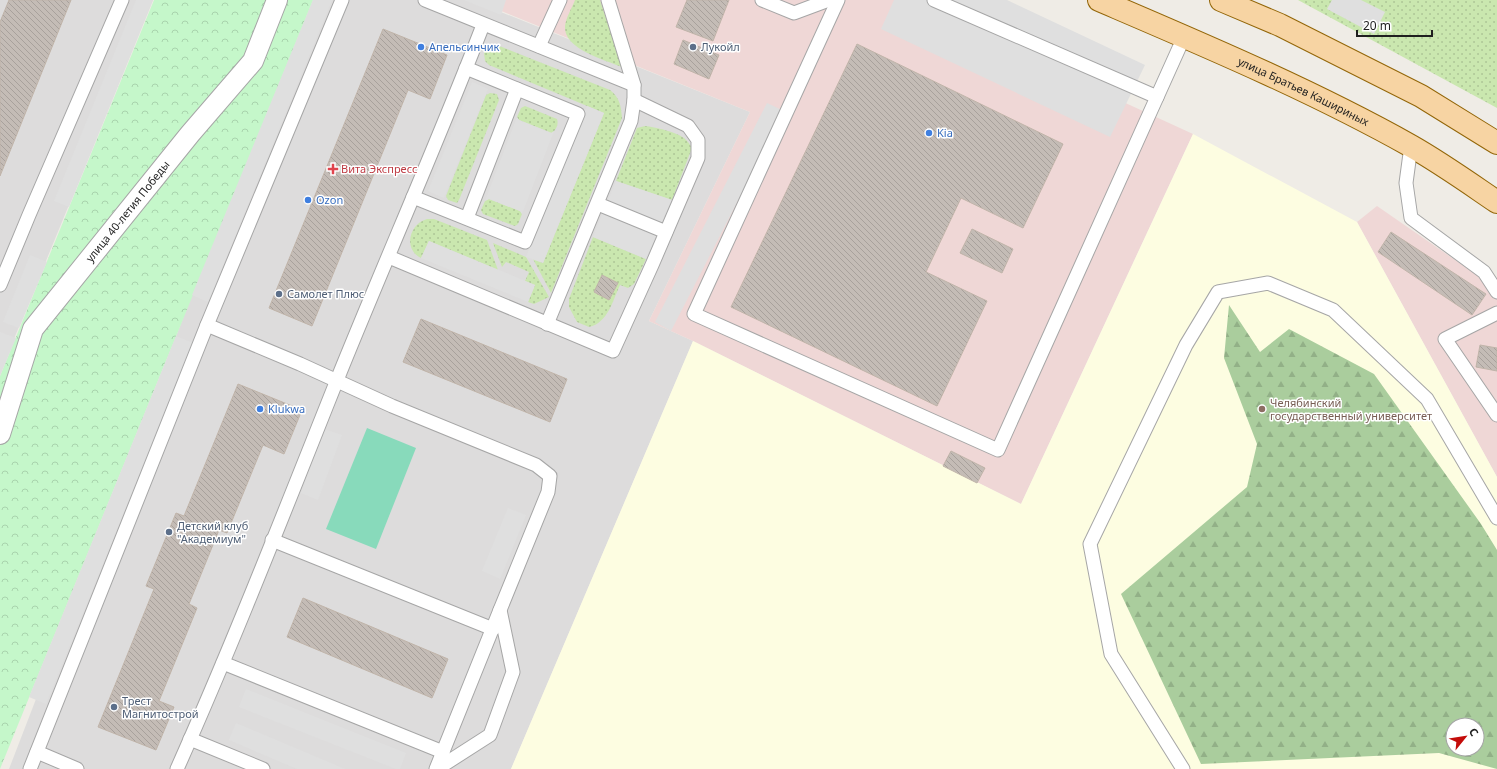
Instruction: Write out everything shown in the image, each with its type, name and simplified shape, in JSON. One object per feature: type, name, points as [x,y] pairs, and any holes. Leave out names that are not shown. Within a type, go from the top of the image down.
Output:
[{"type":"main road","name":"улица Братьев Кашириных","points":[[1099,0],[1319,99],[1411,146],[1444,166],[1497,202]]},
{"type":"main road","points":[[1221,0],[1280,25],[1422,96],[1497,143]]},
{"type":"street","name":"улица 40-летия Победы","points":[[0,434],[33,329],[190,134],[253,61],[277,0]]},
{"type":"lane","points":[[0,285],[122,0]]},
{"type":"lane","points":[[30,769],[207,325],[342,0]]},
{"type":"lane","points":[[425,0],[483,25],[634,85]]},
{"type":"lane","points":[[539,46],[560,0]]},
{"type":"lane","points":[[547,324],[598,204],[630,121],[634,100],[634,85],[608,0]]},
{"type":"lane","points":[[762,0],[794,13],[829,0]]},
{"type":"lane","points":[[838,0],[694,314],[998,450],[1184,37]]},
{"type":"lane","points":[[934,0],[1157,97]]},
{"type":"lane","points":[[177,769],[223,663],[483,25]]},
{"type":"lane","points":[[413,196],[525,242],[578,114],[466,68]]},
{"type":"lane","points":[[466,218],[517,89]]},
{"type":"lane","points":[[389,257],[612,351],[698,158],[698,140],[688,126],[634,100]]},
{"type":"lane","points":[[1411,146],[1406,183],[1411,218],[1484,272],[1497,292]]},
{"type":"lane","points":[[598,204],[666,232]]},
{"type":"lane","points":[[1183,769],[1111,654],[1090,544],[1186,345],[1218,292],[1268,283],[1333,310],[1428,399],[1497,518]]},
{"type":"lane","points":[[1497,313],[1445,339],[1497,415]]},
{"type":"lane","points":[[207,325],[300,364],[392,406],[536,465],[550,476],[548,492],[437,769]]},
{"type":"lane","points":[[272,540],[493,629]]},
{"type":"lane","points":[[437,769],[490,735],[513,672],[500,610]]},
{"type":"lane","points":[[223,663],[443,752]]},
{"type":"lane","points":[[190,739],[263,769]]},
{"type":"lane","points":[[36,752],[77,769]]},
{"type":"shaded area","points":[[0,0],[153,0],[0,373]]},
{"type":"shaded area","points":[[136,0],[153,0],[69,207],[54,201]]},
{"type":"shaded area","points":[[313,0],[471,0],[750,112],[649,321],[693,341],[511,769],[9,769],[192,295]]},
{"type":"shaded area","points":[[313,0],[332,0],[208,302],[192,295]]},
{"type":"shaded area","points":[[464,0],[506,0],[501,15]]},
{"type":"shaded area","points":[[474,0],[901,0],[1193,134],[1021,504],[693,341],[649,321],[750,112]]},
{"type":"shaded area","points":[[894,0],[1007,0],[1145,65],[1110,137],[881,29]]},
{"type":"shaded area","points":[[1332,0],[1361,0],[1385,12],[1374,34],[1327,9]]},
{"type":"shaded area","points":[[472,82],[488,89],[444,198],[428,191]]},
{"type":"shaded area","points":[[767,103],[784,111],[671,331],[655,322]]},
{"type":"shaded area","points":[[587,106],[604,113],[543,263],[526,257]]},
{"type":"shaded area","points":[[517,117],[519,120],[551,133],[554,131],[522,214],[520,211],[489,199],[485,201]]},
{"type":"shaded area","name":"Челябинский государственный университет","points":[[1193,134],[1357,222],[1497,477],[1497,769],[511,769],[693,341],[1021,504]]},
{"type":"shaded area","points":[[616,181],[672,200],[646,259],[593,237]]},
{"type":"shaded area","points":[[1377,206],[1497,289],[1497,477],[1357,222]]},
{"type":"shaded area","points":[[429,241],[535,285],[528,302],[421,258]]},
{"type":"shaded area","points":[[30,255],[47,262],[19,328],[3,322]]},
{"type":"shaded area","points":[[0,332],[16,338],[0,376]]},
{"type":"shaded area","points":[[176,336],[193,343],[46,704],[29,697]]},
{"type":"shaded area","points":[[324,429],[342,435],[318,500],[301,493]]},
{"type":"shaded area","points":[[508,508],[526,515],[500,579],[482,571]]},
{"type":"shaded area","points":[[246,689],[406,753],[400,769],[396,769],[239,707]]},
{"type":"shaded area","points":[[236,723],[345,769],[297,769],[229,740]]},
{"type":"green space","points":[[154,0],[313,0],[0,769],[0,376]]},
{"type":"green space","points":[[575,0],[600,0],[622,67],[586,52],[571,41],[566,34],[565,26]]},
{"type":"green space","points":[[1298,0],[1497,0],[1497,108]]},
{"type":"green space","points":[[494,45],[610,90],[618,99],[620,106],[622,118],[551,293],[533,259],[543,263],[604,113],[489,65],[485,61],[484,53],[489,46]]},
{"type":"green space","points":[[490,93],[497,94],[499,100],[459,200],[457,203],[448,200],[446,196],[486,95]]},
{"type":"green space","points":[[525,106],[557,119],[558,121],[555,130],[552,133],[519,120],[517,117],[521,108]]},
{"type":"green space","points":[[645,126],[654,127],[676,134],[687,140],[692,148],[672,200],[616,181],[637,128]]},
{"type":"green space","points":[[489,199],[520,211],[522,214],[518,224],[515,226],[483,214],[481,210],[485,201]]},
{"type":"green space","points":[[427,219],[434,219],[487,240],[498,270],[429,241],[421,258],[415,254],[410,243],[412,231],[421,222]]},
{"type":"green space","points":[[593,237],[646,259],[634,284],[628,288],[620,285],[605,316],[596,325],[589,327],[577,322],[569,307],[569,299]]},
{"type":"green space","points":[[493,243],[526,257],[549,297],[534,304],[528,302],[535,285],[525,281],[529,272],[506,262],[502,267]]},
{"type":"green space","points":[[1229,305],[1260,352],[1289,329],[1374,374],[1481,524],[1497,550],[1497,769],[1454,757],[1485,757],[1485,717],[1445,717],[1445,755],[1439,753],[1201,764],[1121,594],[1247,487],[1257,444],[1224,358]]},
{"type":"green space","points":[[367,428],[416,448],[376,549],[326,529]]},
{"type":"building","points":[[9,0],[71,0],[0,176],[0,22]]},
{"type":"building","points":[[687,0],[729,0],[713,41],[676,27]]},
{"type":"building","points":[[383,29],[447,55],[430,99],[408,90],[312,326],[269,308]]},
{"type":"building","points":[[683,40],[719,55],[709,79],[674,64]]},
{"type":"building","points":[[857,44],[1063,144],[1023,228],[961,198],[926,272],[987,301],[937,406],[731,307]]},
{"type":"building","points":[[972,229],[1013,249],[1002,273],[960,253]]},
{"type":"building","points":[[1391,232],[1486,294],[1472,315],[1378,252]]},
{"type":"building","points":[[602,275],[618,283],[609,300],[594,292]]},
{"type":"building","points":[[421,319],[567,379],[550,422],[403,362]]},
{"type":"building","points":[[1480,345],[1497,348],[1497,371],[1476,367]]},
{"type":"building","points":[[238,384],[302,410],[284,454],[263,445],[227,533],[219,530],[189,604],[197,608],[159,701],[174,707],[156,750],[98,727],[154,589],[146,586],[176,513],[184,516]]},
{"type":"building","points":[[951,451],[985,468],[977,483],[943,466]]},
{"type":"building","points":[[303,598],[448,659],[432,698],[287,637]]},
{"type":"place","name":"Апельсинчик","points":[[421,47]]},
{"type":"place","name":"Лукойл","points":[[693,47]]},
{"type":"place","name":"Kia","points":[[929,133]]},
{"type":"place","name":"Вита Экспресс","points":[[333,169]]},
{"type":"place","name":"Ozon","points":[[308,200]]},
{"type":"place","name":"Самолет Плюс","points":[[279,294]]},
{"type":"place","name":"Klukwa","points":[[260,409]]},
{"type":"place","name":"Челябинский государственный университет","points":[[1262,409]]},
{"type":"place","name":"Детский клуб \"Академиум\"","points":[[169,532]]},
{"type":"place","name":"Трест Магнитострой","points":[[114,707]]}]
